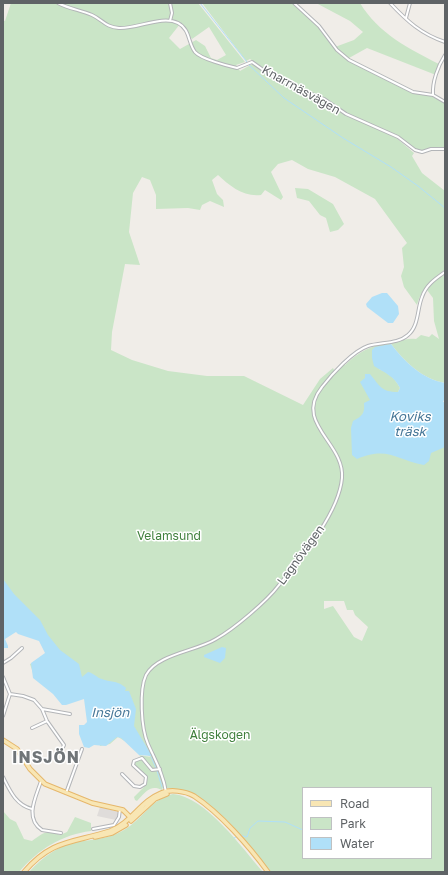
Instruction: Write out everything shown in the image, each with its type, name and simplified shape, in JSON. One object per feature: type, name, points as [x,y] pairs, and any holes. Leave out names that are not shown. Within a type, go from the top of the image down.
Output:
[{"type":"main road","points":[[3,740],[17,749],[41,781],[92,803],[120,809],[132,819]]},
{"type":"main road","points":[[24,872],[39,856],[50,849],[66,842],[112,833],[132,819],[155,799],[166,793],[184,794],[196,798],[233,831],[268,872]]},
{"type":"street","points":[[58,3],[65,7],[91,15],[111,27],[124,28],[166,20],[170,21],[172,13],[170,3]]},
{"type":"street","points":[[294,3],[319,26],[343,56],[413,92],[433,95],[445,102]]},
{"type":"street","points":[[390,3],[427,36],[445,42]]},
{"type":"street","points":[[406,18],[410,3]]},
{"type":"street","name":"Knarrnäsvägen","points":[[170,21],[181,26],[188,35],[192,47],[198,54],[237,68],[252,62],[276,79],[324,99],[346,114],[398,137],[415,150],[420,152],[431,149],[445,149]]},
{"type":"street","points":[[433,95],[434,85],[440,64],[445,55]]},
{"type":"street","name":"Lagnövägen","points":[[166,793],[144,730],[142,694],[147,674],[152,668],[164,660],[204,646],[219,638],[253,611],[273,593],[316,536],[323,526],[338,492],[342,471],[338,456],[320,432],[315,421],[314,407],[319,391],[339,369],[362,349],[408,336],[415,325],[419,304],[423,293],[431,283],[445,272]]},
{"type":"street","points":[[3,663],[22,648]]},
{"type":"street","points":[[3,677],[10,694],[3,716]]},
{"type":"street","points":[[10,694],[34,700],[42,709],[47,721],[64,745],[63,747]]},
{"type":"street","points":[[42,709],[70,714]]},
{"type":"street","points":[[32,728],[47,721]]},
{"type":"street","points":[[66,793],[82,749]]},
{"type":"street","points":[[122,774],[134,786],[140,787],[145,784],[146,777],[133,765],[134,761],[142,758],[151,769],[158,769]]},
{"type":"street","points":[[3,777],[18,801],[24,806],[32,809]]},
{"type":"street","points":[[41,781],[32,809],[33,820],[40,829],[61,833]]},
{"type":"street","points":[[93,829],[114,825],[119,817],[120,809]]},
{"type":"shaded area","points":[[100,807],[119,812],[116,820],[97,816]]},
{"type":"green space","name":"Velamsund","points":[[11,3],[198,3],[245,62],[236,65],[240,71],[252,64],[286,85],[323,100],[350,117],[393,135],[414,153],[412,156],[422,173],[445,191],[445,269],[425,289],[417,305],[404,287],[401,276],[404,267],[402,248],[407,243],[375,199],[335,177],[308,169],[292,160],[278,164],[271,172],[283,197],[281,200],[265,190],[261,195],[254,195],[237,190],[218,175],[212,180],[217,194],[223,200],[224,207],[210,201],[202,205],[200,210],[188,208],[156,209],[156,195],[150,180],[142,177],[133,193],[129,232],[140,265],[125,264],[112,332],[111,350],[132,360],[168,371],[207,376],[244,376],[303,405],[320,379],[333,368],[335,372],[343,364],[345,365],[351,359],[369,348],[390,342],[416,339],[421,335],[429,337],[432,334],[439,339],[434,321],[433,298],[427,290],[432,283],[445,273],[445,383],[421,374],[402,357],[391,344],[379,369],[391,376],[400,388],[398,392],[391,392],[445,439],[445,872],[269,872],[233,829],[203,801],[177,790],[163,787],[162,790],[158,788],[151,788],[137,801],[135,800],[134,797],[144,787],[147,779],[144,773],[134,765],[134,762],[141,759],[150,770],[157,771],[151,768],[139,755],[151,757],[118,737],[110,744],[100,746],[88,696],[34,676],[30,664],[51,654],[41,637],[9,627],[3,637],[3,20],[5,21]],"holes":[[[180,24],[192,39],[209,27],[226,55],[217,60],[211,58],[205,46],[196,40],[180,49],[169,38]],[[324,601],[344,601],[347,610],[353,610],[355,615],[368,627],[362,641],[354,637],[333,606],[324,609]]]},
{"type":"green space","points":[[202,3],[293,3],[324,33],[337,52],[343,56],[412,93],[431,96],[445,103],[445,149],[415,150],[399,136],[346,114],[324,98],[280,79],[250,59],[246,61]]},
{"type":"green space","points":[[316,3],[360,3],[367,14],[385,32],[406,46],[439,64],[436,75],[367,48],[349,58],[335,47],[354,40],[363,32],[350,21]]},
{"type":"green space","points":[[295,188],[308,189],[333,204],[344,224],[338,230],[330,232],[326,218],[320,215],[309,201],[297,198]]},
{"type":"green space","points":[[173,794],[185,797],[198,804],[210,814],[234,838],[263,872],[29,872],[45,857],[63,846],[107,837],[124,830],[159,800]]},
{"type":"green space","points":[[3,811],[10,819],[16,822],[24,839],[32,841],[38,836],[48,832],[60,835],[67,832],[75,817],[91,823],[91,831],[70,836],[51,844],[34,856],[19,872],[3,872]]},
{"type":"water","points":[[382,293],[387,293],[398,306],[399,314],[393,323],[388,323],[367,307],[366,304],[372,297]]},
{"type":"water","name":"Koviks träsk","points":[[391,344],[408,363],[421,374],[445,383],[445,400],[443,401],[445,404],[445,447],[431,453],[429,461],[424,465],[392,455],[368,455],[357,459],[352,455],[351,428],[353,421],[359,418],[362,414],[364,410],[364,403],[370,400],[360,382],[365,378],[365,374],[370,374],[381,388],[388,391],[398,392],[400,388],[392,378],[374,366],[372,358],[372,350],[375,347]]},
{"type":"water","name":"Insjön","points":[[3,579],[14,594],[40,620],[48,635],[60,650],[79,664],[82,677],[88,672],[100,678],[120,684],[126,688],[125,691],[129,691],[136,709],[134,726],[152,756],[139,755],[121,738],[117,737],[106,746],[94,745],[89,748],[84,747],[79,734],[79,725],[84,725],[87,722],[84,699],[62,705],[53,694],[33,678],[31,663],[45,653],[39,641],[16,632],[5,639],[8,648],[3,648]]},
{"type":"water","points":[[222,647],[226,648],[225,658],[220,663],[204,657],[204,655]]},
{"type":"waterway","points":[[200,3],[247,62]]},
{"type":"waterway","points":[[249,65],[284,98],[343,138],[391,167],[445,208]]},
{"type":"waterway","points":[[151,757],[156,768]]},
{"type":"waterway","points":[[157,771],[162,787]]},
{"type":"waterway","points":[[239,835],[247,837],[250,828],[258,821],[285,822],[302,830]]},
{"type":"district","name":"INSJÖN","points":[[46,758]]},
{"type":"park label","name":"Älgskogen","points":[[220,735]]}]
